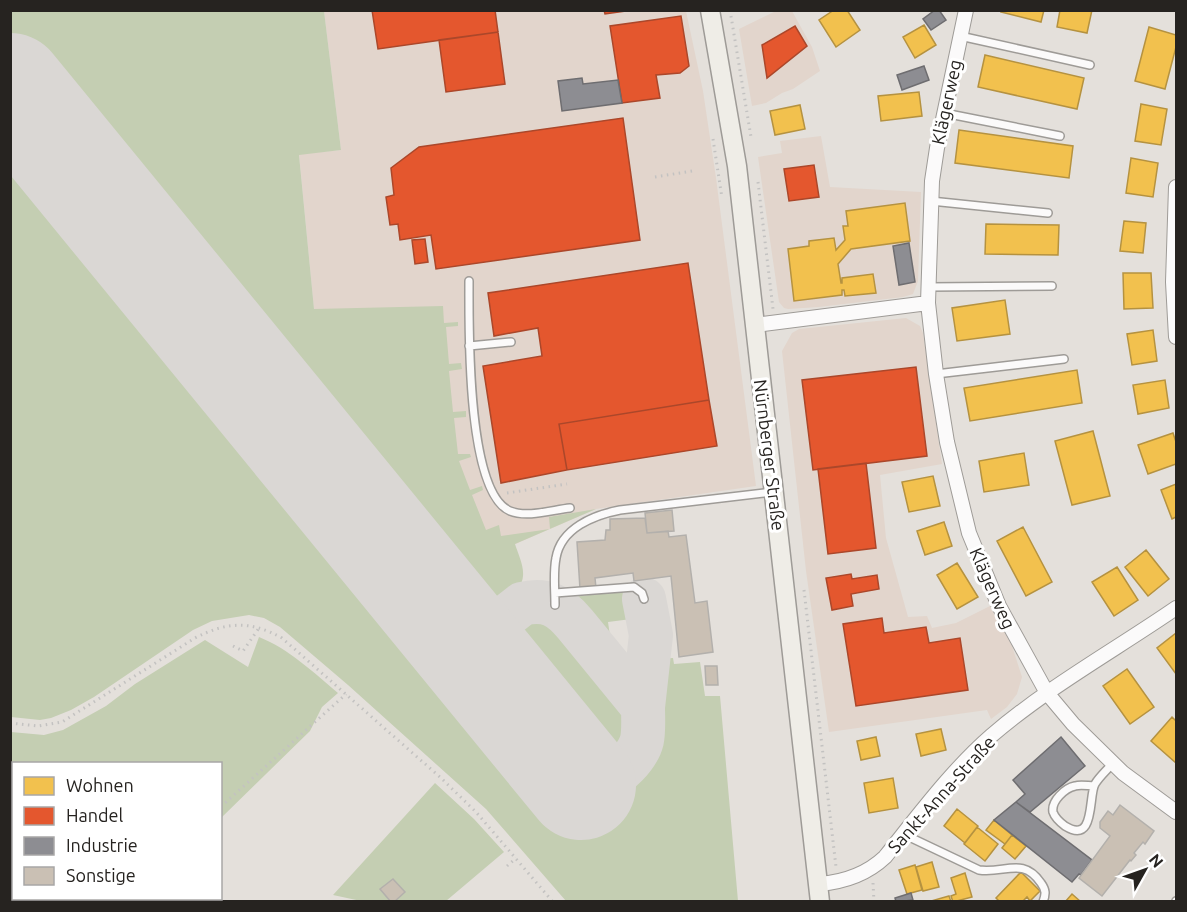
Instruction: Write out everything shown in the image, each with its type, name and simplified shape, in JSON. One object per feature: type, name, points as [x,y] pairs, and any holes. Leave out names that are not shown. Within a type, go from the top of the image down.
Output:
[{"type":"main road","name":"Nürnberger Straße","points":[[710,10],[732,128],[819,893]]},
{"type":"street","name":"Klägerweg","points":[[966,10],[937,148],[930,201],[928,303],[947,442],[969,533],[999,606],[1047,693],[1066,717],[1113,763],[1139,786],[1176,812]]},
{"type":"street","points":[[1176,188],[1173,282],[1176,336]]},
{"type":"street","points":[[755,325],[928,303]]},
{"type":"street","name":"Sankt-Anna-Straße","points":[[819,893],[843,880],[867,871],[885,856],[972,754],[999,730],[1047,693],[1176,608]]},
{"type":"lane","points":[[960,36],[1090,65]]},
{"type":"lane","points":[[944,113],[1060,136]]},
{"type":"lane","points":[[930,201],[1048,213]]},
{"type":"lane","points":[[469,281],[474,417],[482,462],[494,495],[498,502],[509,511],[520,513],[570,508]]},
{"type":"lane","points":[[928,287],[1052,286]]},
{"type":"lane","points":[[470,346],[511,342]]},
{"type":"lane","points":[[936,374],[1064,359]]},
{"type":"lane","points":[[555,605],[555,558],[558,548],[565,538],[586,521],[620,510],[775,492]]},
{"type":"lane","points":[[555,593],[634,587],[644,599]]},
{"type":"lane","points":[[1094,786],[1075,786],[1064,791],[1055,802],[1053,812],[1057,819],[1067,827],[1076,830],[1084,827],[1089,821],[1094,786],[1113,763]]},
{"type":"lane","points":[[903,834],[979,870],[990,872],[1016,866],[1025,869],[1037,876],[1044,887],[1043,902]]},
{"type":"path","points":[[655,177],[692,171]]},
{"type":"path","points":[[494,495],[567,484]]},
{"type":"path","points":[[10,723],[38,726],[62,722],[205,633],[229,625],[259,627],[282,638],[462,799],[502,840],[553,902]]},
{"type":"path","points":[[233,646],[243,651],[259,627]]},
{"type":"path","points":[[222,804],[346,694]]},
{"type":"path","points":[[507,866],[516,858]]},
{"type":"path","points":[[873,881],[874,902]]},
{"type":"shaded area","points":[[324,11],[686,11],[703,91],[716,178],[756,486],[596,509],[495,553],[314,309],[299,154],[341,150]]},
{"type":"shaded area","points":[[776,11],[792,11],[812,47],[820,71],[766,103],[752,106],[739,29]]},
{"type":"shaded area","points":[[821,136],[830,187],[921,192],[918,281],[913,294],[788,309],[779,302],[758,157],[782,153],[780,141]]},
{"type":"shaded area","points":[[906,318],[920,326],[923,333],[942,464],[880,475],[886,538],[908,617],[927,616],[932,628],[956,623],[990,606],[1012,646],[1022,677],[1017,694],[1007,707],[991,719],[987,710],[829,732],[806,571],[782,351],[792,333],[799,329]]},
{"type":"green space","points":[[10,11],[324,11],[341,150],[299,155],[314,309],[443,306],[444,323],[458,322],[458,326],[446,327],[449,364],[461,363],[462,369],[449,371],[453,412],[466,411],[466,417],[454,418],[458,454],[470,454],[471,457],[459,461],[470,490],[482,486],[483,490],[472,495],[486,530],[499,525],[501,536],[550,529],[515,544],[522,564],[522,582],[513,597],[493,617],[480,623],[473,623],[455,612],[11,67]]},
{"type":"green space","points":[[11,110],[582,808],[627,771],[644,753],[654,659],[673,658],[674,664],[700,662],[705,696],[720,696],[738,901],[566,901],[486,809],[348,685],[280,627],[264,618],[249,615],[212,621],[193,630],[71,710],[40,720],[11,717]]},
{"type":"green space","points":[[596,509],[550,529],[549,517]]},
{"type":"green space","points":[[633,590],[639,618],[608,622],[613,657],[643,655],[640,691],[564,598]]},
{"type":"green space","points":[[543,611],[560,619],[591,650],[626,695],[637,716],[637,729],[632,747],[620,762],[605,774],[593,775],[573,758],[493,655],[492,645],[499,629],[515,618]]},
{"type":"green space","points":[[259,637],[291,654],[338,693],[322,707],[310,731],[222,817],[222,762],[12,762],[12,900],[125,900],[123,902],[11,901],[11,732],[44,735],[63,730],[106,706],[135,684],[205,640],[248,667]]},
{"type":"green space","points":[[435,783],[474,819],[504,852],[446,901],[361,901],[333,895]]},
{"type":"building: Wohnen","points":[[834,10],[847,10],[860,30],[836,47],[819,20]]},
{"type":"building: Wohnen","points":[[1002,10],[1044,10],[1041,22],[1001,12]]},
{"type":"building: Wohnen","points":[[1060,10],[1092,10],[1087,33],[1057,27]]},
{"type":"building: Wohnen","points":[[924,25],[936,45],[915,58],[903,37]]},
{"type":"building: Wohnen","points":[[1149,27],[1176,35],[1176,47],[1165,89],[1135,81]]},
{"type":"building: Wohnen","points":[[985,55],[1084,78],[1077,109],[978,87]]},
{"type":"building: Wohnen","points":[[919,92],[922,116],[881,121],[878,96]]},
{"type":"building: Wohnen","points":[[1141,104],[1167,109],[1161,145],[1135,141]]},
{"type":"building: Wohnen","points":[[800,105],[805,129],[775,135],[770,111]]},
{"type":"building: Wohnen","points":[[959,130],[1073,146],[1069,178],[955,163]]},
{"type":"building: Wohnen","points":[[1131,158],[1158,163],[1153,197],[1126,193]]},
{"type":"building: Wohnen","points":[[905,203],[910,241],[851,249],[838,264],[841,283],[842,278],[873,274],[876,293],[845,296],[842,290],[842,295],[794,301],[788,249],[809,246],[809,241],[834,238],[836,250],[845,240],[843,226],[848,226],[846,211]]},
{"type":"building: Wohnen","points":[[1124,221],[1146,223],[1143,253],[1120,251]]},
{"type":"building: Wohnen","points":[[986,224],[1059,225],[1058,255],[985,254]]},
{"type":"building: Wohnen","points":[[1123,273],[1151,273],[1153,308],[1124,309]]},
{"type":"building: Wohnen","points":[[1005,300],[1010,334],[957,341],[952,308]]},
{"type":"building: Wohnen","points":[[1153,330],[1157,361],[1132,365],[1127,334]]},
{"type":"building: Wohnen","points":[[1077,370],[1082,403],[970,421],[964,388]]},
{"type":"building: Wohnen","points":[[1165,380],[1169,408],[1138,414],[1133,385]]},
{"type":"building: Wohnen","points":[[1093,431],[1110,496],[1072,505],[1055,441]]},
{"type":"building: Wohnen","points":[[1173,433],[1176,442],[1176,464],[1148,474],[1138,445]]},
{"type":"building: Wohnen","points":[[1024,453],[1029,485],[984,492],[979,461]]},
{"type":"building: Wohnen","points":[[933,476],[940,506],[909,512],[902,482]]},
{"type":"building: Wohnen","points":[[1176,484],[1176,517],[1172,519],[1161,490]]},
{"type":"building: Wohnen","points":[[944,522],[952,546],[925,555],[917,531]]},
{"type":"building: Wohnen","points":[[1023,527],[1052,582],[1026,596],[997,541]]},
{"type":"building: Wohnen","points":[[1146,550],[1169,579],[1148,596],[1125,567]]},
{"type":"building: Wohnen","points":[[957,563],[978,597],[957,609],[937,575]]},
{"type":"building: Wohnen","points":[[1117,567],[1138,600],[1114,616],[1092,582]]},
{"type":"building: Wohnen","points":[[1176,633],[1176,674],[1157,648]]},
{"type":"building: Wohnen","points":[[1127,669],[1154,707],[1130,724],[1103,686]]},
{"type":"building: Wohnen","points":[[1172,717],[1176,721],[1176,763],[1151,741]]},
{"type":"building: Wohnen","points":[[941,729],[946,750],[921,756],[916,734]]},
{"type":"building: Wohnen","points":[[876,737],[880,756],[861,760],[857,741]]},
{"type":"building: Wohnen","points":[[893,778],[898,808],[869,813],[864,783]]},
{"type":"building: Wohnen","points":[[957,809],[978,826],[965,843],[944,826]]},
{"type":"building: Wohnen","points":[[994,820],[1012,835],[1005,844],[986,830]]},
{"type":"building: Wohnen","points":[[977,827],[998,844],[985,861],[964,844]]},
{"type":"building: Wohnen","points":[[1012,835],[1026,846],[1015,859],[1002,848]]},
{"type":"building: Wohnen","points":[[932,862],[939,887],[923,891],[916,867]]},
{"type":"building: Wohnen","points":[[915,865],[922,890],[907,894],[899,870]]},
{"type":"building: Wohnen","points":[[1021,872],[1040,891],[1030,901],[1027,897],[1022,902],[1000,902],[996,898]]},
{"type":"building: Wohnen","points":[[965,873],[972,897],[953,902],[951,896],[956,894],[951,878]]},
{"type":"building: Wohnen","points":[[1072,894],[1081,902],[1065,902]]},
{"type":"building: Wohnen","points":[[949,896],[951,902],[931,902],[931,901]]},
{"type":"building: Handel","points":[[372,10],[495,10],[498,32],[378,49]]},
{"type":"building: Handel","points":[[604,10],[633,10],[605,14]]},
{"type":"building: Handel","points":[[681,16],[689,66],[680,73],[656,75],[660,98],[622,103],[610,26]]},
{"type":"building: Handel","points":[[795,26],[807,46],[767,78],[762,45]]},
{"type":"building: Handel","points":[[498,32],[505,84],[446,92],[439,40]]},
{"type":"building: Handel","points":[[623,118],[640,240],[436,269],[431,235],[400,240],[398,224],[390,225],[386,197],[394,195],[391,168],[419,147]]},
{"type":"building: Handel","points":[[814,165],[819,197],[789,201],[784,169]]},
{"type":"building: Handel","points":[[425,239],[428,262],[415,264],[412,240]]},
{"type":"building: Handel","points":[[688,263],[709,400],[559,424],[567,470],[501,483],[483,366],[542,356],[538,328],[494,336],[488,293]]},
{"type":"building: Handel","points":[[916,367],[927,456],[813,470],[802,380]]},
{"type":"building: Handel","points":[[709,400],[717,446],[567,470],[559,424]]},
{"type":"building: Handel","points":[[866,463],[876,548],[828,554],[818,469]]},
{"type":"building: Handel","points":[[851,574],[852,579],[877,575],[879,589],[851,594],[853,606],[832,610],[826,578]]},
{"type":"building: Handel","points":[[882,618],[884,633],[926,627],[929,643],[960,638],[968,690],[856,706],[843,624]]},
{"type":"building: Industrie","points":[[935,10],[939,10],[946,20],[931,30],[923,19]]},
{"type":"building: Industrie","points":[[924,66],[929,80],[902,90],[897,75]]},
{"type":"building: Industrie","points":[[582,78],[583,84],[618,80],[622,103],[562,111],[558,81]]},
{"type":"building: Industrie","points":[[909,243],[915,282],[899,285],[893,246]]},
{"type":"building: Industrie","points":[[1061,737],[1085,766],[1030,812],[1016,802],[1025,794],[1013,780]]},
{"type":"building: Industrie","points":[[1016,802],[1092,860],[1081,875],[1079,874],[1072,882],[994,820]]},
{"type":"building: Industrie","points":[[911,893],[913,900],[896,902],[895,898]]},
{"type":"building: Sonstige","points":[[672,510],[674,531],[647,533],[645,513]]},
{"type":"building: Sonstige","points":[[645,518],[647,533],[668,531],[669,537],[686,535],[695,603],[707,601],[713,652],[679,657],[671,576],[634,581],[633,573],[595,578],[596,588],[580,589],[577,542],[605,540],[606,530],[610,530],[610,519]]},
{"type":"building: Sonstige","points":[[705,666],[717,666],[718,685],[706,685]]},
{"type":"building: Sonstige","points":[[1120,805],[1154,831],[1145,844],[1143,842],[1134,853],[1136,855],[1102,896],[1079,878],[1110,836],[1100,828],[1100,822],[1108,811],[1113,815]]},
{"type":"building: Sonstige","points":[[393,879],[405,892],[391,902],[380,889]]},
{"type":"taxiway","points":[[643,707],[651,635],[644,599]]},
{"type":"taxiway","points":[[467,647],[522,604],[531,602],[552,605],[564,612],[575,624],[643,707],[642,740],[633,757],[609,779],[590,785],[581,785]]},
{"type":"runway","points":[[10,88],[581,785]]}]
